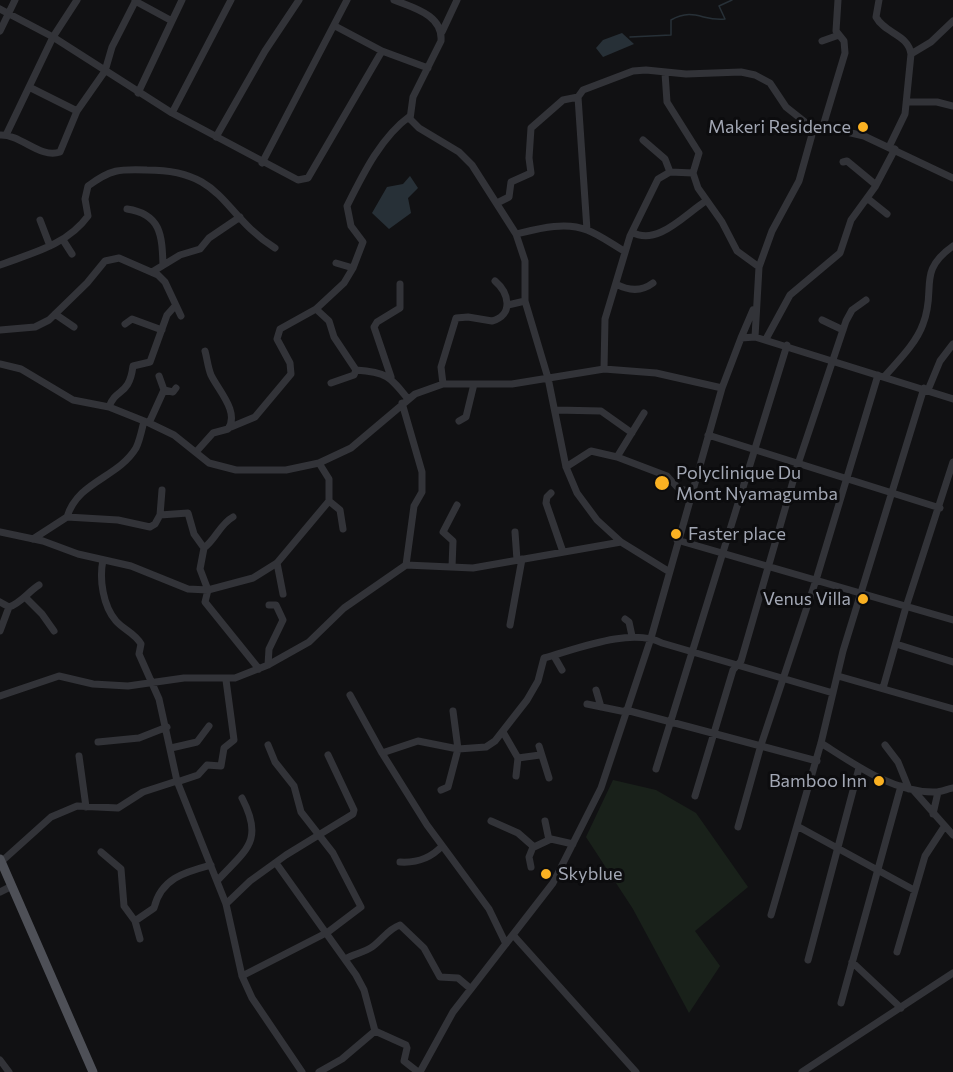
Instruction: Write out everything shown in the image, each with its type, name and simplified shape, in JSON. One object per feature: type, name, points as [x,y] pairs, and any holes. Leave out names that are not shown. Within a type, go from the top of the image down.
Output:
[{"type":"main road","points":[[1,860],[93,1072]]},
{"type":"street","points":[[0,31],[15,0]]},
{"type":"street","points":[[77,0],[53,37],[3,135],[14,135],[54,154],[60,152],[77,111],[105,71],[112,47],[135,1],[172,21]]},
{"type":"street","points":[[138,93],[182,0]]},
{"type":"street","points":[[172,113],[231,0]]},
{"type":"street","points":[[216,137],[265,51],[298,0]]},
{"type":"street","points":[[262,163],[347,0]]},
{"type":"street","points":[[196,452],[213,433],[255,417],[288,378],[292,369],[278,343],[277,333],[294,319],[316,309],[344,282],[353,268],[363,242],[351,226],[347,206],[381,146],[400,123],[410,116],[413,97],[441,41],[442,32],[457,0]]},
{"type":"street","points":[[824,126],[844,59],[844,41],[836,31],[838,0]]},
{"type":"street","points":[[766,339],[790,295],[840,253],[851,220],[876,185],[905,114],[911,54],[904,39],[880,25],[876,17],[879,0]]},
{"type":"street","points":[[397,1],[436,20],[442,32]]},
{"type":"street","points":[[0,9],[53,37],[172,113],[262,163],[305,181],[382,51]]},
{"type":"street","points":[[911,54],[931,42],[953,21]]},
{"type":"street","points":[[335,26],[382,51],[428,68]]},
{"type":"street","points":[[822,41],[839,35]]},
{"type":"street","points":[[497,203],[508,197],[511,182],[531,173],[529,158],[531,128],[562,100],[578,97],[584,90],[633,71],[646,70],[665,73],[726,71],[755,75],[770,82],[786,107],[815,129]]},
{"type":"street","points":[[665,73],[667,102],[699,153],[693,173],[705,201],[722,222],[737,251],[759,267]]},
{"type":"street","points":[[29,87],[77,111]]},
{"type":"street","points":[[578,97],[586,230]]},
{"type":"street","points":[[908,102],[937,102],[953,106]]},
{"type":"street","points":[[410,116],[420,128],[459,152],[472,165],[516,234],[525,261],[525,301],[549,378],[566,467],[577,493],[597,520],[621,542],[668,571]]},
{"type":"street","points":[[815,129],[824,126],[856,133],[953,178]]},
{"type":"street","points":[[755,337],[759,267],[772,231],[799,180],[815,129]]},
{"type":"street","points":[[644,140],[665,159],[670,172]]},
{"type":"street","points":[[843,162],[847,161],[876,185]]},
{"type":"street","points":[[0,265],[63,240],[88,216],[85,199],[88,186],[103,175],[125,168],[173,170],[201,180],[230,204],[240,217],[275,248]]},
{"type":"street","points":[[604,369],[605,319],[624,251],[653,185],[670,172],[693,173]]},
{"type":"street","points":[[867,198],[887,214]]},
{"type":"street","points":[[632,232],[644,237],[673,228],[686,214],[705,201]]},
{"type":"street","points":[[127,209],[144,212],[159,228],[163,265]]},
{"type":"street","points":[[152,272],[180,255],[200,249],[209,238],[240,217]]},
{"type":"street","points":[[40,220],[50,246]]},
{"type":"street","points":[[516,234],[552,227],[575,227],[586,230],[624,251]]},
{"type":"street","points":[[63,240],[72,254]]},
{"type":"street","points":[[738,827],[782,679],[881,376],[920,331],[927,312],[930,276],[934,262],[953,246]]},
{"type":"street","points":[[0,330],[35,327],[55,314],[87,283],[105,261],[119,258],[152,272],[165,282],[181,316]]},
{"type":"street","points":[[336,263],[353,268]]},
{"type":"street","points":[[442,384],[441,367],[456,318],[468,317],[492,321],[504,314],[508,305],[506,293],[495,281]]},
{"type":"street","points":[[616,284],[632,290],[648,287],[653,283]]},
{"type":"street","points":[[400,285],[400,308],[377,322],[374,327],[391,377],[405,401],[422,472],[422,492],[414,506],[406,565]]},
{"type":"street","points":[[375,1031],[406,1045],[404,1061],[419,1072],[446,1024],[553,883],[601,788],[651,638],[668,571],[722,388],[756,300]]},
{"type":"street","points":[[695,796],[733,670],[738,665],[770,566],[798,464],[843,330],[852,310],[866,300]]},
{"type":"street","points":[[508,305],[525,301]]},
{"type":"street","points":[[109,407],[112,399],[128,388],[133,366],[150,362],[167,315],[175,306]]},
{"type":"street","points":[[316,309],[329,321],[334,337],[356,370]]},
{"type":"street","points":[[55,314],[74,327]]},
{"type":"street","points":[[125,324],[132,319],[162,330]]},
{"type":"street","points":[[822,320],[843,330]]},
{"type":"street","points":[[741,338],[766,339],[953,399]]},
{"type":"street","points":[[771,915],[892,493],[926,389],[934,372],[953,344]]},
{"type":"street","points":[[656,769],[786,345]]},
{"type":"street","points":[[205,351],[211,374],[228,406],[231,427]]},
{"type":"street","points":[[0,364],[21,369],[73,400],[109,407],[147,422],[174,435],[209,463],[236,470],[286,470],[319,463],[351,448],[405,401],[442,384],[512,384],[604,369],[656,373],[722,388]]},
{"type":"street","points":[[356,370],[380,372],[391,377]]},
{"type":"street","points":[[331,383],[354,375],[356,370]]},
{"type":"street","points":[[67,517],[70,507],[84,489],[113,471],[136,448],[164,390],[159,376]]},
{"type":"street","points":[[459,421],[466,417],[474,384]]},
{"type":"street","points":[[164,390],[173,392],[176,388]]},
{"type":"street","points":[[556,410],[601,411],[632,433]]},
{"type":"street","points":[[617,457],[644,413]]},
{"type":"street","points":[[708,435],[798,464],[848,477],[940,508]]},
{"type":"street","points":[[566,467],[591,450],[667,476],[678,488],[691,492]]},
{"type":"street","points":[[883,688],[906,607],[940,508],[953,462]]},
{"type":"street","points":[[0,532],[43,541],[78,554],[130,566],[188,589],[208,590],[253,578],[277,563],[329,501],[329,479],[319,463]]},
{"type":"street","points":[[30,540],[67,517],[125,520],[150,527],[155,524],[160,515],[162,489]]},
{"type":"street","points":[[551,493],[546,503],[563,552]]},
{"type":"street","points":[[329,501],[340,510],[344,529]]},
{"type":"street","points":[[452,567],[453,542],[443,532],[457,505]]},
{"type":"street","points":[[160,515],[188,513],[194,534],[204,548]]},
{"type":"street","points":[[233,517],[225,521],[214,539],[204,548],[200,569],[208,590],[205,603],[259,669]]},
{"type":"street","points":[[510,625],[519,560],[515,532]]},
{"type":"street","points":[[677,540],[953,620]]},
{"type":"street","points":[[0,696],[59,676],[104,686],[154,684],[184,678],[226,680],[268,665],[309,642],[338,613],[406,565],[473,568],[621,542]]},
{"type":"street","points":[[103,560],[102,588],[116,621],[138,638],[141,644],[139,654],[154,684],[167,726],[177,782],[226,904],[242,976],[252,998],[302,1072]]},
{"type":"street","points":[[277,563],[283,594]]},
{"type":"street","points":[[0,631],[9,607],[39,585]]},
{"type":"street","points":[[25,597],[42,614],[54,631]]},
{"type":"street","points":[[0,602],[9,607]]},
{"type":"street","points":[[268,665],[269,649],[283,620],[276,605],[269,605]]},
{"type":"street","points":[[625,619],[629,622],[632,636]]},
{"type":"street","points":[[382,753],[418,741],[458,749],[486,747],[503,732],[534,690],[544,658],[632,636],[651,638],[833,693]]},
{"type":"street","points":[[896,644],[953,662]]},
{"type":"street","points":[[554,656],[562,670]]},
{"type":"street","points":[[838,675],[953,709]]},
{"type":"street","points":[[1,860],[22,846],[51,817],[77,806],[118,808],[143,792],[198,775],[207,765],[220,766],[225,748],[234,740],[226,680]]},
{"type":"street","points":[[596,690],[601,706]]},
{"type":"street","points":[[350,695],[382,753],[442,846],[489,909],[506,944]]},
{"type":"street","points":[[587,704],[671,722],[817,761]]},
{"type":"street","points":[[441,790],[448,787],[458,749],[453,711]]},
{"type":"street","points":[[98,742],[139,738],[167,726]]},
{"type":"street","points":[[171,748],[197,742],[209,726]]},
{"type":"street","points":[[503,732],[518,758],[516,776]]},
{"type":"street","points":[[821,743],[859,768],[911,790],[938,792],[953,788]]},
{"type":"street","points":[[242,976],[328,932],[360,910],[361,903],[333,853],[301,812],[294,786],[275,762],[268,745]]},
{"type":"street","points":[[885,745],[898,762],[911,790],[953,836]]},
{"type":"street","points":[[539,746],[549,778]]},
{"type":"street","points":[[226,904],[250,881],[276,862],[353,814],[354,810],[328,755]]},
{"type":"street","points":[[518,758],[540,755]]},
{"type":"street","points":[[79,756],[86,807]]},
{"type":"street","points":[[808,960],[859,768]]},
{"type":"street","points":[[841,1002],[901,786]]},
{"type":"street","points":[[933,814],[938,792]]},
{"type":"street","points":[[217,881],[251,843],[253,828],[242,798]]},
{"type":"street","points":[[545,820],[549,840]]},
{"type":"street","points":[[491,821],[518,833],[533,847]]},
{"type":"street","points":[[797,826],[914,890]]},
{"type":"street","points":[[897,952],[925,856],[944,827]]},
{"type":"street","points":[[531,867],[529,857],[533,847],[549,840],[573,844]]},
{"type":"street","points":[[400,862],[409,863],[433,856],[442,846]]},
{"type":"street","points":[[101,852],[121,869],[124,906],[135,921],[140,939]]},
{"type":"street","points":[[276,862],[328,932],[364,990],[375,1031]]},
{"type":"street","points":[[135,921],[154,908],[156,898],[170,879],[211,864]]},
{"type":"street","points":[[0,891],[12,886]]},
{"type":"street","points":[[345,959],[370,948],[394,927],[400,925],[424,948],[440,977],[458,978],[471,989]]},
{"type":"street","points":[[514,936],[636,1072]]},
{"type":"street","points":[[852,962],[901,1008]]},
{"type":"street","points":[[802,1072],[953,973]]},
{"type":"street","points":[[319,1072],[342,1059],[375,1031]]},
{"type":"street","points":[[0,1060],[9,1072]]},
{"type":"shaded area","points":[[622,33],[634,44],[603,57],[596,48],[603,40]]},
{"type":"shaded area","points":[[410,176],[418,188],[408,198],[411,213],[389,229],[372,213],[387,187],[403,184]]},
{"type":"shaded area","points":[[613,780],[656,790],[696,813],[748,887],[695,931],[720,966],[689,1013],[633,909],[586,837]]},
{"type":"waterway","points":[[630,37],[671,35],[671,20],[679,16],[693,15],[725,19],[719,6],[732,0]]},
{"type":"place","name":"Makeri Residence","points":[[863,127]]},
{"type":"place","name":"Polyclinique Du Mont Nyamagumba","points":[[662,483]]},
{"type":"place","name":"Faster place","points":[[676,534]]},
{"type":"place","name":"Venus Villa","points":[[863,599]]},
{"type":"place","name":"Bamboo Inn","points":[[879,781]]},
{"type":"place","name":"Skyblue","points":[[546,874]]}]
